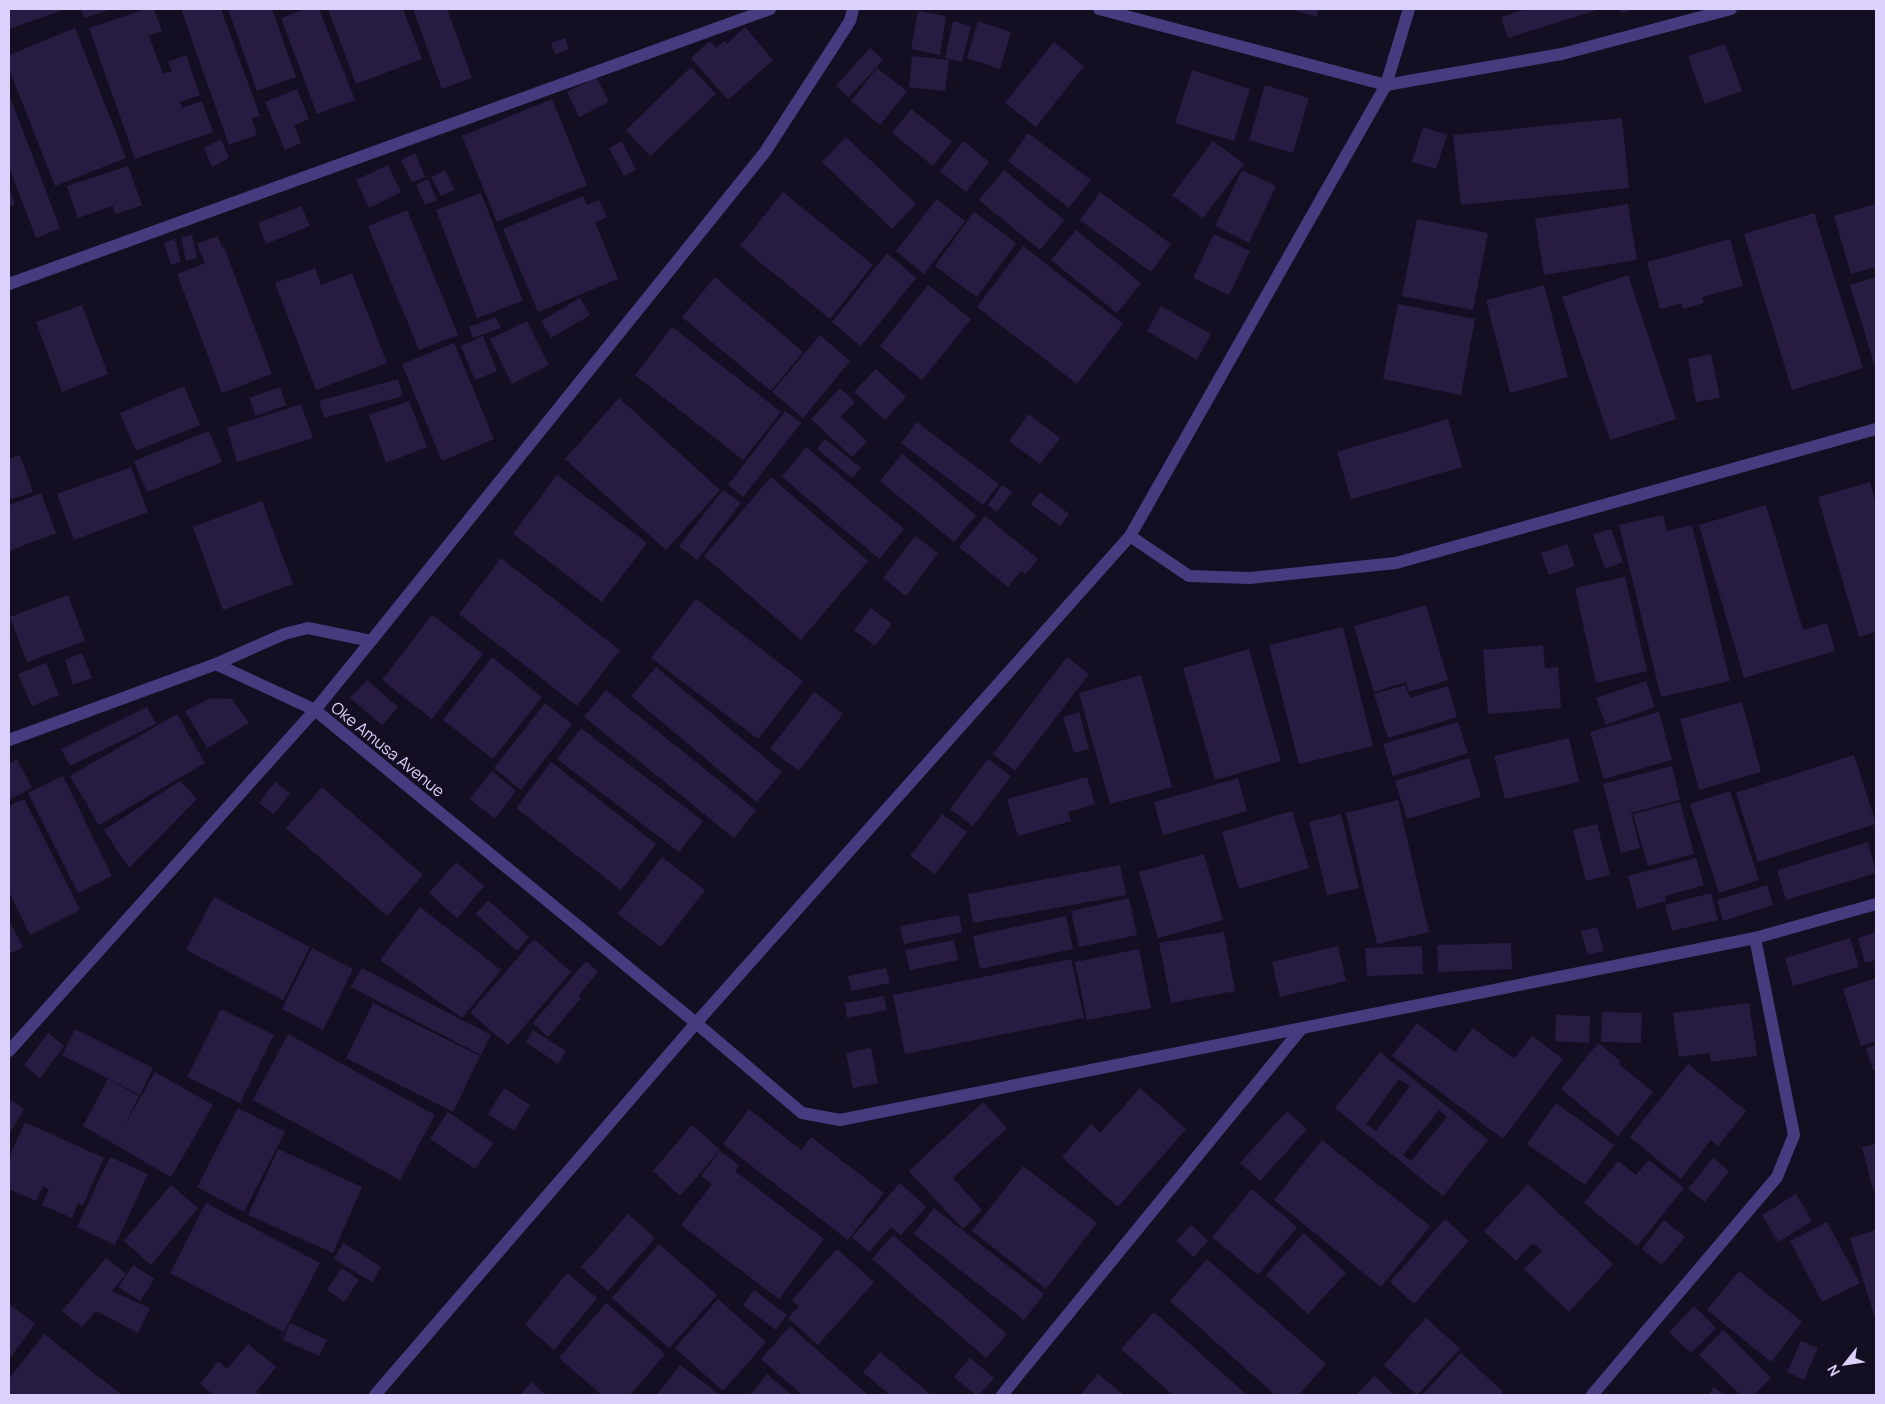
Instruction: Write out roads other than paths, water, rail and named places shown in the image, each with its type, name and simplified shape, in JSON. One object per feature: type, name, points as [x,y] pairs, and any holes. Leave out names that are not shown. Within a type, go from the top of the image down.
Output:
[{"type":"street","points":[[9,284],[770,9]]},
{"type":"street","points":[[9,1051],[315,710],[371,641],[765,152],[850,21],[853,9]]},
{"type":"street","points":[[1099,9],[1386,85],[1562,54],[1732,9]]},
{"type":"street","points":[[375,1395],[696,1023],[1130,536],[1386,85],[1409,9]]},
{"type":"street","points":[[1130,536],[1189,576],[1250,578],[1396,563],[1876,429]]},
{"type":"street","points":[[9,740],[216,664],[284,634],[308,628],[371,641]]},
{"type":"street","name":"Oke Amusa Avenue","points":[[216,664],[315,710],[696,1023],[802,1113],[840,1120],[1755,938],[1876,904]]},
{"type":"street","points":[[1592,1395],[1778,1177],[1794,1135],[1755,938]]},
{"type":"street","points":[[1002,1395],[1302,1028]]}]
